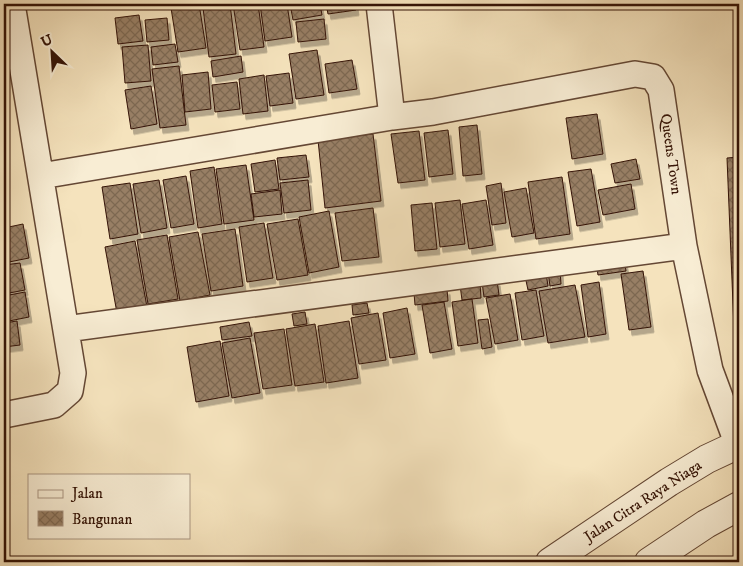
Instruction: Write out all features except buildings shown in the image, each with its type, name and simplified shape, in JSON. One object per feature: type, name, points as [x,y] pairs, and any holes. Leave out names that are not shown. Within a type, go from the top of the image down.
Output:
[{"type":"street","points":[[4,415],[54,405],[70,391],[73,373],[12,4]]},
{"type":"street","points":[[379,4],[392,116]]},
{"type":"street","name":"Queens Town","points":[[41,176],[392,116],[433,112],[635,74],[653,77],[661,90],[684,246],[710,370],[739,445]]},
{"type":"street","points":[[66,328],[684,246]]},
{"type":"street","name":"Jalan Citra Raya Niaga","points":[[550,562],[684,473],[707,459],[739,445]]},
{"type":"street","points":[[649,562],[706,524],[739,506]]}]
